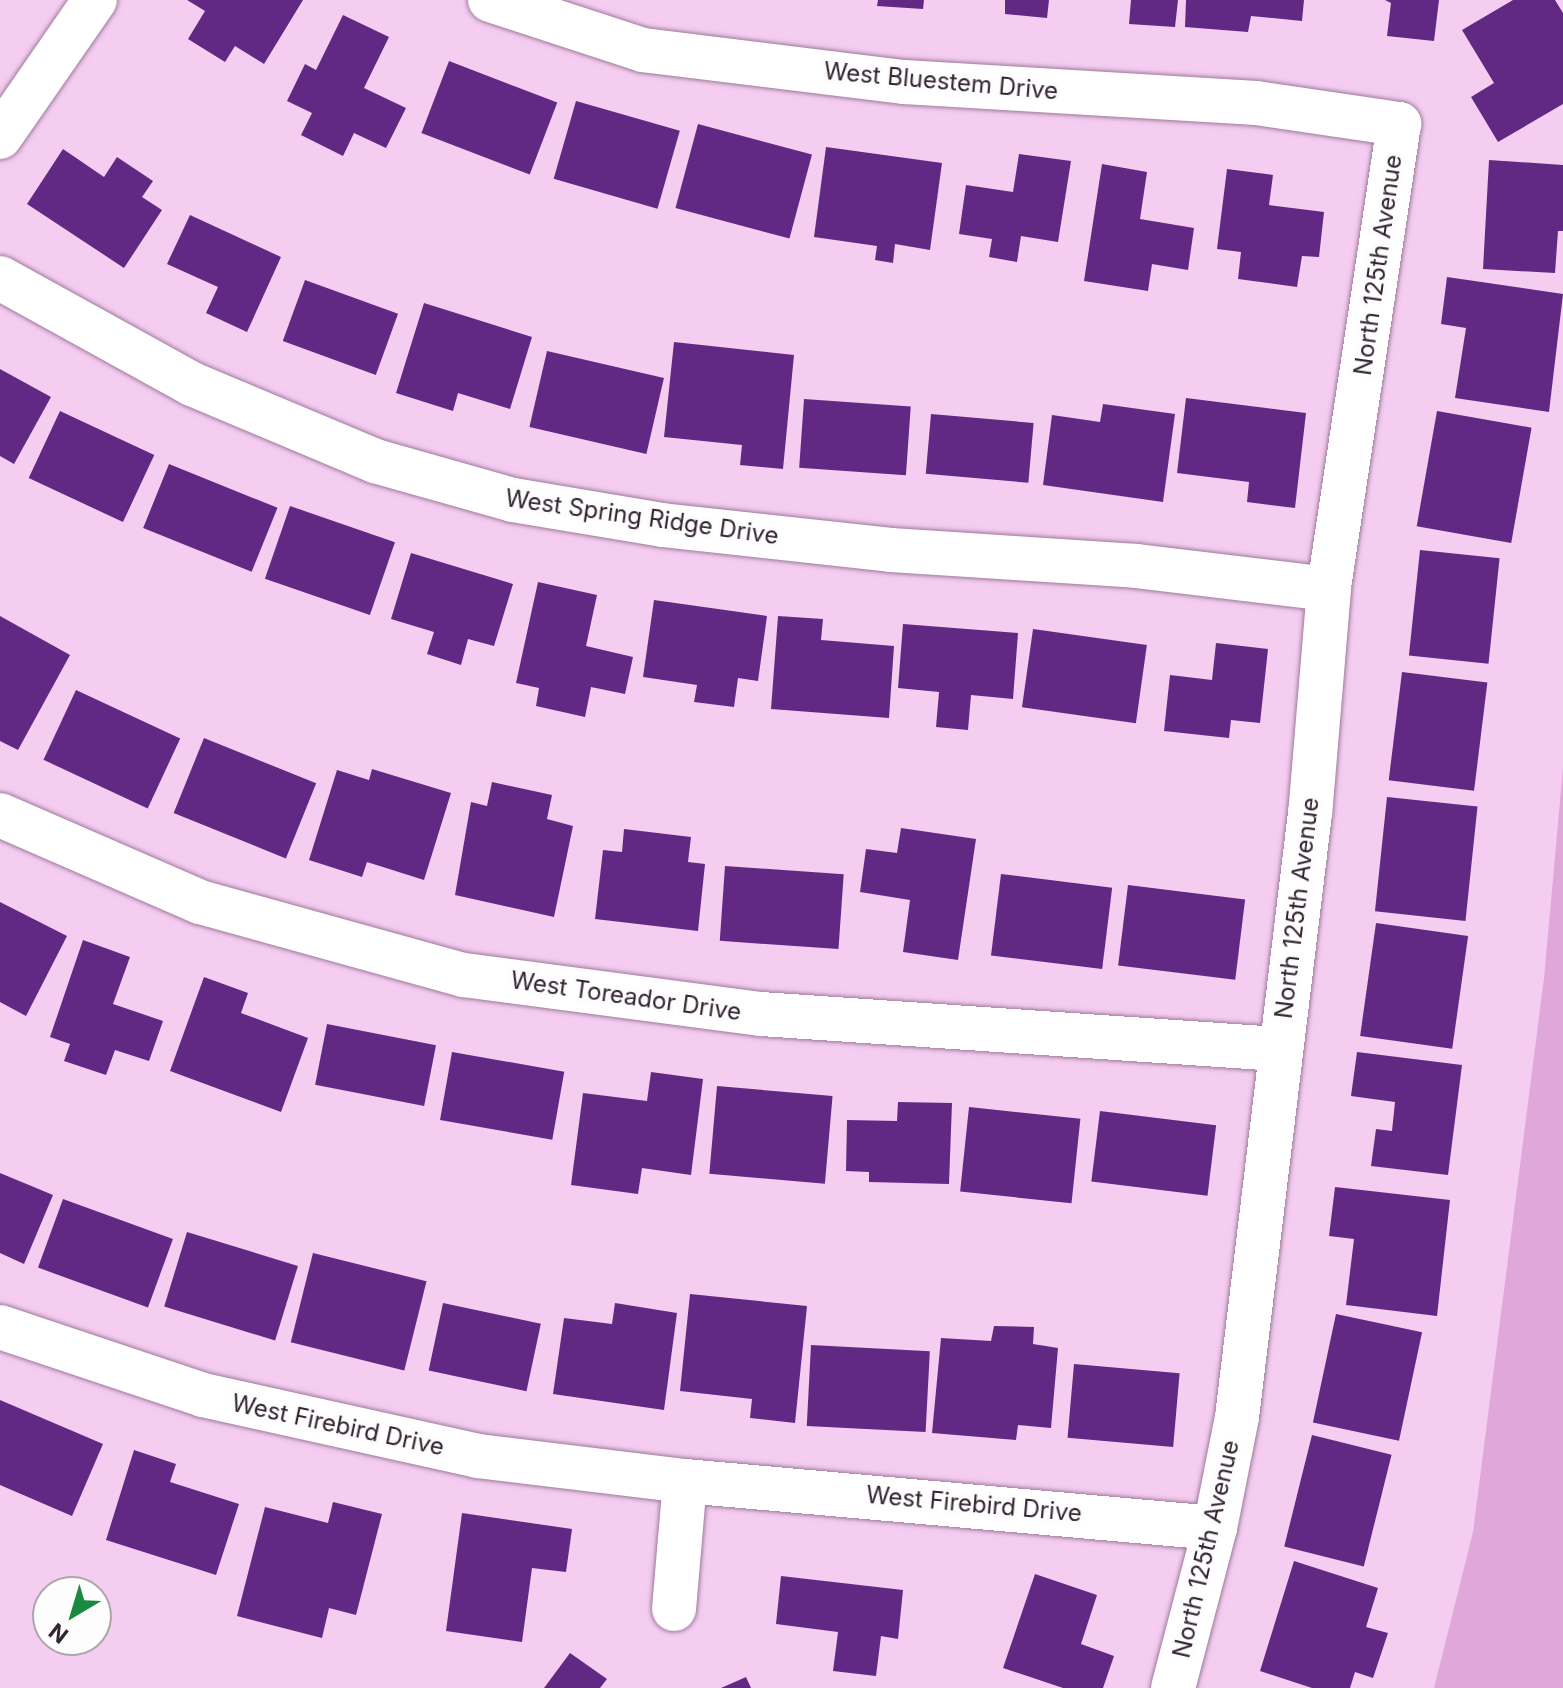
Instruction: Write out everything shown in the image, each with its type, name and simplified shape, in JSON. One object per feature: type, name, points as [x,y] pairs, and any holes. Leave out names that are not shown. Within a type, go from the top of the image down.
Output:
[{"type":"street","points":[[0,137],[95,0]]},
{"type":"street","name":"West Bluestem Drive","points":[[490,0],[643,50],[904,82],[1256,103],[1399,124]]},
{"type":"street","name":"North 125th Avenue","points":[[1173,1688],[1215,1528],[1237,1417],[1279,1049],[1310,813],[1329,589],[1399,124]]},
{"type":"street","name":"West Spring Ridge Drive","points":[[0,278],[192,384],[375,461],[513,500],[662,525],[891,550],[1136,566],[1329,589]]},
{"type":"street","name":"West Toreador Drive","points":[[0,815],[200,902],[464,975],[761,1014],[1279,1049]]},
{"type":"street","name":"West Firebird Drive","points":[[0,1327],[203,1395],[478,1456],[685,1481],[1215,1528]]},
{"type":"street","points":[[674,1609],[685,1481]]},
{"type":"shaded area","points":[[1563,768],[1563,1688],[1434,1688],[1473,1532],[1544,978]]},
{"type":"building","points":[[187,0],[303,0],[264,64],[235,46],[225,62],[188,39],[205,11]]},
{"type":"building","points":[[878,0],[924,0],[923,9],[877,6]]},
{"type":"building","points":[[1005,0],[1049,0],[1047,18],[1005,14]]},
{"type":"building","points":[[1131,0],[1178,0],[1175,27],[1129,24]]},
{"type":"building","points":[[1186,0],[1304,0],[1302,21],[1251,16],[1248,32],[1185,27]]},
{"type":"building","points":[[1385,0],[1439,0],[1434,41],[1387,36],[1391,3]]},
{"type":"building","points":[[1513,0],[1555,0],[1563,13],[1563,104],[1498,142],[1471,97],[1494,83],[1462,30]]},
{"type":"building","points":[[343,15],[389,37],[364,88],[406,108],[386,148],[354,133],[343,156],[301,135],[312,113],[287,101],[305,64],[316,70]]},
{"type":"building","points":[[449,61],[557,103],[530,174],[421,133]]},
{"type":"building","points":[[576,101],[680,131],[657,209],[554,179]]},
{"type":"building","points":[[698,124],[812,155],[789,239],[675,208]]},
{"type":"building","points":[[826,147],[942,163],[930,250],[895,244],[893,263],[875,260],[877,246],[814,237]]},
{"type":"building","points":[[63,149],[104,177],[117,157],[153,181],[142,197],[162,210],[124,268],[27,204]]},
{"type":"building","points":[[1019,154],[1071,161],[1058,242],[1021,236],[1017,262],[989,257],[992,239],[959,234],[966,185],[1013,192]]},
{"type":"building","points":[[1489,160],[1563,165],[1563,231],[1558,231],[1555,273],[1483,269]]},
{"type":"building","points":[[1102,164],[1147,172],[1140,219],[1194,228],[1188,270],[1152,264],[1148,291],[1084,281]]},
{"type":"building","points":[[1227,169],[1273,175],[1269,205],[1324,212],[1319,257],[1302,256],[1297,287],[1238,279],[1241,252],[1217,249]]},
{"type":"building","points":[[190,215],[281,257],[247,332],[206,313],[218,287],[167,264]]},
{"type":"building","points":[[1447,277],[1563,294],[1549,412],[1455,398],[1466,328],[1441,324]]},
{"type":"building","points":[[305,280],[398,314],[376,375],[283,341]]},
{"type":"building","points":[[424,303],[532,337],[510,409],[458,393],[453,411],[396,393]]},
{"type":"building","points":[[674,342],[794,355],[783,469],[740,465],[742,445],[664,437]]},
{"type":"building","points":[[547,351],[664,378],[646,454],[529,427]]},
{"type":"building","points":[[0,369],[51,397],[14,464],[0,456]]},
{"type":"building","points":[[1186,398],[1306,413],[1295,508],[1247,502],[1249,482],[1177,473]]},
{"type":"building","points":[[804,399],[911,406],[906,475],[799,468]]},
{"type":"building","points":[[1103,404],[1175,414],[1163,502],[1043,485],[1052,415],[1100,422]]},
{"type":"building","points":[[60,411],[154,455],[123,522],[29,478]]},
{"type":"building","points":[[1437,411],[1532,428],[1511,543],[1417,526]]},
{"type":"building","points":[[931,414],[1034,423],[1028,483],[926,474]]},
{"type":"building","points":[[169,464],[277,508],[252,572],[143,528]]},
{"type":"building","points":[[290,506],[395,542],[370,615],[265,579]]},
{"type":"building","points":[[1420,550],[1500,558],[1488,664],[1409,655]]},
{"type":"building","points":[[411,553],[513,584],[494,646],[468,639],[461,665],[427,654],[434,632],[391,619]]},
{"type":"building","points":[[538,582],[597,595],[586,646],[633,657],[625,694],[591,687],[585,717],[536,706],[539,688],[516,683]]},
{"type":"building","points":[[654,600],[767,616],[758,681],[738,678],[734,707],[694,702],[697,685],[643,677]]},
{"type":"building","points":[[0,616],[70,655],[18,750],[0,741]]},
{"type":"building","points":[[778,616],[823,619],[821,640],[894,646],[889,718],[771,709]]},
{"type":"building","points":[[903,624],[1018,633],[1013,699],[971,695],[968,730],[936,727],[939,692],[898,688]]},
{"type":"building","points":[[1033,629],[1147,645],[1136,723],[1022,707]]},
{"type":"building","points":[[1216,643],[1268,649],[1260,723],[1231,720],[1229,738],[1164,731],[1170,675],[1212,680]]},
{"type":"building","points":[[1402,672],[1487,682],[1474,791],[1389,780]]},
{"type":"building","points":[[76,690],[180,739],[148,808],[43,760]]},
{"type":"building","points":[[204,738],[316,783],[286,858],[174,813]]},
{"type":"building","points":[[372,769],[451,793],[424,880],[367,862],[362,877],[309,860],[337,770],[369,780]]},
{"type":"building","points":[[492,782],[552,795],[547,819],[573,826],[554,917],[455,895],[471,802],[487,806]]},
{"type":"building","points":[[1387,797],[1478,807],[1465,921],[1375,911]]},
{"type":"building","points":[[901,828],[976,839],[958,960],[903,952],[910,900],[860,892],[866,849],[897,853]]},
{"type":"building","points":[[624,829],[691,837],[688,862],[705,864],[698,931],[595,919],[603,850],[622,852]]},
{"type":"building","points":[[725,866],[844,874],[838,949],[720,941]]},
{"type":"building","points":[[1001,874],[1112,888],[1102,969],[991,955]]},
{"type":"building","points":[[1128,885],[1245,899],[1235,980],[1118,965]]},
{"type":"building","points":[[0,902],[67,936],[26,1016],[0,1002]]},
{"type":"building","points":[[1376,923],[1468,936],[1452,1049],[1360,1036]]},
{"type":"building","points":[[83,940],[130,957],[113,1004],[163,1021],[149,1061],[115,1050],[106,1075],[64,1061],[70,1044],[50,1037]]},
{"type":"building","points":[[204,977],[248,993],[241,1013],[308,1038],[281,1112],[170,1071]]},
{"type":"building","points":[[327,1024],[436,1045],[424,1106],[315,1085]]},
{"type":"building","points":[[452,1052],[564,1072],[552,1140],[440,1120]]},
{"type":"building","points":[[1357,1052],[1462,1065],[1448,1175],[1371,1166],[1376,1129],[1392,1131],[1395,1102],[1351,1096]]},
{"type":"building","points":[[651,1072],[703,1079],[691,1175],[642,1168],[638,1194],[571,1185],[583,1093],[647,1101]]},
{"type":"building","points":[[717,1086],[833,1096],[825,1184],[709,1174]]},
{"type":"building","points":[[898,1102],[952,1103],[949,1184],[869,1182],[869,1172],[846,1171],[847,1120],[897,1121]]},
{"type":"building","points":[[969,1107],[1080,1119],[1072,1203],[960,1192]]},
{"type":"building","points":[[1100,1111],[1216,1125],[1207,1196],[1091,1181]]},
{"type":"building","points":[[0,1173],[53,1195],[24,1264],[0,1253]]},
{"type":"building","points":[[1335,1187],[1450,1200],[1437,1316],[1346,1305],[1354,1239],[1329,1236]]},
{"type":"building","points":[[63,1199],[173,1239],[148,1308],[38,1268]]},
{"type":"building","points":[[187,1232],[298,1266],[275,1341],[164,1307]]},
{"type":"building","points":[[313,1253],[427,1281],[404,1371],[291,1342]]},
{"type":"building","points":[[690,1294],[807,1306],[795,1423],[750,1418],[752,1399],[680,1391]]},
{"type":"building","points":[[443,1303],[541,1324],[526,1391],[429,1370]]},
{"type":"building","points":[[615,1303],[677,1313],[664,1410],[553,1394],[564,1318],[612,1324]]},
{"type":"building","points":[[1336,1314],[1422,1332],[1399,1441],[1313,1423]]},
{"type":"building","points":[[994,1326],[1034,1327],[1033,1344],[1058,1348],[1051,1428],[1018,1425],[1016,1440],[932,1433],[941,1338],[991,1341]]},
{"type":"building","points":[[811,1345],[930,1351],[926,1432],[807,1426]]},
{"type":"building","points":[[1074,1364],[1180,1373],[1173,1447],[1068,1438]]},
{"type":"building","points":[[0,1400],[103,1444],[72,1516],[0,1485]]},
{"type":"building","points":[[1312,1435],[1392,1455],[1364,1566],[1284,1547]]},
{"type":"building","points":[[134,1450],[176,1464],[170,1482],[239,1504],[216,1575],[106,1540]]},
{"type":"building","points":[[333,1502],[382,1514],[356,1615],[329,1608],[322,1638],[237,1616],[265,1507],[328,1523]]},
{"type":"building","points":[[462,1513],[572,1529],[566,1572],[532,1568],[522,1642],[446,1631]]},
{"type":"building","points":[[1294,1561],[1378,1588],[1366,1627],[1388,1633],[1373,1678],[1355,1672],[1350,1688],[1312,1688],[1260,1671]]},
{"type":"building","points":[[1035,1574],[1097,1595],[1081,1644],[1114,1656],[1103,1688],[1063,1688],[1003,1668]]},
{"type":"building","points":[[781,1576],[903,1590],[898,1639],[881,1636],[876,1676],[833,1671],[838,1632],[776,1624]]},
{"type":"building","points":[[570,1653],[607,1679],[600,1688],[544,1688]]},
{"type":"building","points":[[746,1677],[751,1688],[721,1688]]}]
